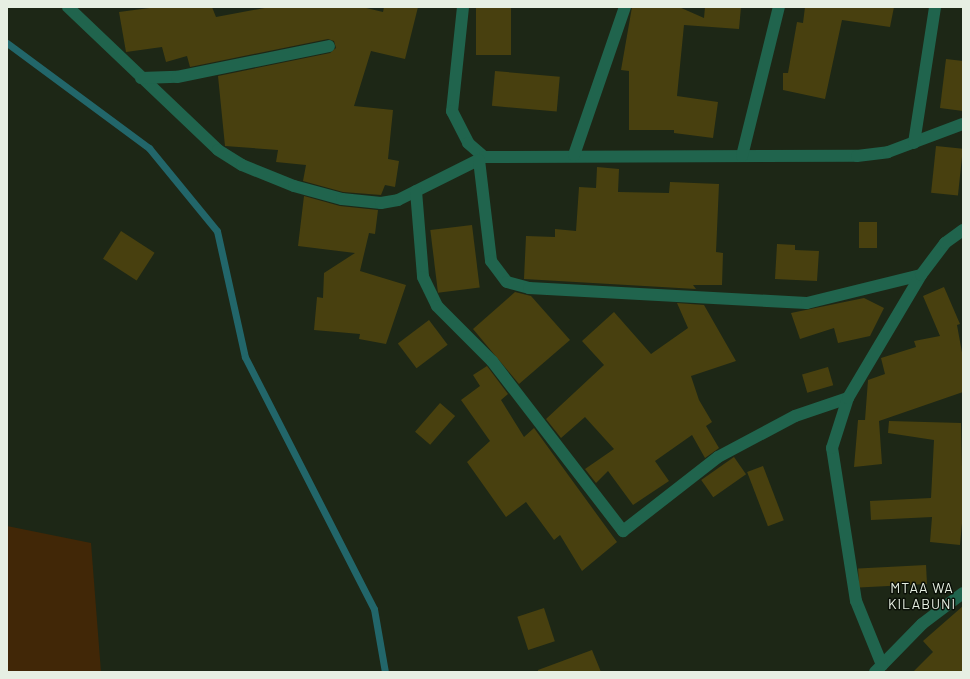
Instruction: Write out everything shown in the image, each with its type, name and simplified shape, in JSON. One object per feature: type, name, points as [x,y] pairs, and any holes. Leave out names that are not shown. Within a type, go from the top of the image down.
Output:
[{"type":"street","points":[[68,7],[218,150],[242,165],[294,186],[342,199],[382,203],[416,191],[482,159],[574,155],[857,156],[888,152],[963,124]]},
{"type":"street","points":[[463,7],[452,111],[468,144],[482,159],[491,261],[507,282],[529,288],[807,302],[921,275]]},
{"type":"street","points":[[574,155],[625,7]]},
{"type":"street","points":[[742,156],[779,7]]},
{"type":"street","points":[[914,143],[935,7]]},
{"type":"street","points":[[141,78],[178,77],[329,46]]},
{"type":"street","points":[[416,191],[423,277],[437,306],[492,361],[623,530],[718,457],[795,416],[848,398]]},
{"type":"street","points":[[963,230],[946,243],[921,275],[848,398],[832,448],[835,483],[856,601],[878,668],[922,624],[963,593]]},
{"type":"shaded area","points":[[7,526],[91,543],[101,672],[7,672]]},
{"type":"building","points":[[157,7],[212,7],[216,17],[270,7],[362,7],[383,12],[384,7],[418,7],[405,59],[371,51],[354,106],[393,110],[388,159],[399,161],[395,187],[385,185],[381,195],[343,192],[303,181],[306,165],[276,162],[278,150],[225,146],[218,76],[330,53],[336,48],[334,41],[328,39],[190,67],[187,56],[166,62],[162,47],[126,52],[119,12]]},
{"type":"building","points":[[476,7],[511,7],[511,55],[476,55]]},
{"type":"building","points":[[632,7],[679,7],[704,18],[705,7],[741,7],[739,29],[684,25],[677,96],[718,102],[713,138],[674,133],[674,130],[629,130],[629,71],[621,70]]},
{"type":"building","points":[[805,7],[894,7],[890,27],[842,20],[825,99],[783,90],[783,73],[788,73],[797,22],[803,23]]},
{"type":"building","points":[[946,59],[963,61],[963,111],[940,108]]},
{"type":"building","points":[[495,71],[560,77],[557,112],[492,106]]},
{"type":"building","points":[[936,146],[963,149],[958,196],[931,193]]},
{"type":"building","points":[[597,167],[619,169],[618,192],[669,193],[670,182],[719,184],[716,252],[723,253],[722,285],[693,285],[696,289],[524,279],[526,236],[555,237],[555,229],[576,231],[579,187],[596,188]]},
{"type":"building","points":[[304,196],[340,206],[378,210],[375,234],[369,233],[360,271],[406,285],[386,344],[359,339],[360,334],[314,330],[317,297],[323,298],[324,273],[355,253],[298,246]]},
{"type":"building","points":[[859,222],[877,222],[877,248],[859,248]]},
{"type":"building","points":[[472,225],[480,288],[438,293],[430,230]]},
{"type":"building","points":[[121,231],[155,253],[137,280],[103,259]]},
{"type":"building","points":[[777,244],[795,245],[795,250],[819,251],[817,281],[775,279]]},
{"type":"building","points":[[944,287],[960,324],[957,325],[963,358],[963,392],[879,421],[882,464],[854,467],[858,420],[865,420],[868,380],[885,374],[881,358],[916,347],[914,341],[940,336],[923,296]]},
{"type":"building","points":[[515,292],[531,296],[570,340],[519,384],[473,329]]},
{"type":"building","points":[[864,298],[884,308],[870,336],[838,343],[834,328],[800,339],[791,313]]},
{"type":"building","points":[[677,303],[704,305],[736,361],[691,376],[699,400],[712,422],[706,426],[719,448],[705,458],[692,435],[655,461],[669,481],[633,505],[608,471],[596,483],[585,469],[614,449],[585,417],[561,438],[546,419],[604,365],[582,341],[614,312],[651,354],[688,328]]},
{"type":"building","points":[[429,320],[448,345],[417,368],[398,343]]},
{"type":"building","points":[[487,366],[508,394],[501,400],[524,437],[534,428],[617,542],[582,571],[560,535],[554,540],[526,502],[506,517],[467,462],[490,441],[461,400],[480,386],[473,375]]},
{"type":"building","points":[[828,367],[833,385],[807,393],[802,374]]},
{"type":"building","points":[[440,403],[455,416],[430,445],[415,432]]},
{"type":"building","points":[[889,421],[961,423],[963,512],[960,545],[930,542],[932,517],[871,520],[870,501],[931,498],[934,440],[888,433]]},
{"type":"building","points":[[734,457],[746,474],[713,497],[701,480]]},
{"type":"building","points":[[763,466],[784,520],[768,526],[747,472]]},
{"type":"building","points":[[926,565],[927,584],[859,588],[858,569]]},
{"type":"building","points":[[963,606],[963,672],[913,672],[933,652],[923,641]]},
{"type":"building","points":[[544,608],[555,641],[528,650],[517,617]]},
{"type":"building","points":[[592,650],[601,672],[538,672],[538,670]]},
{"type":"waterway","points":[[7,43],[149,148],[217,231],[245,357],[374,609],[385,672]]},
{"type":"district","name":"MTAA WA KILABUNI","points":[[922,596]]}]
